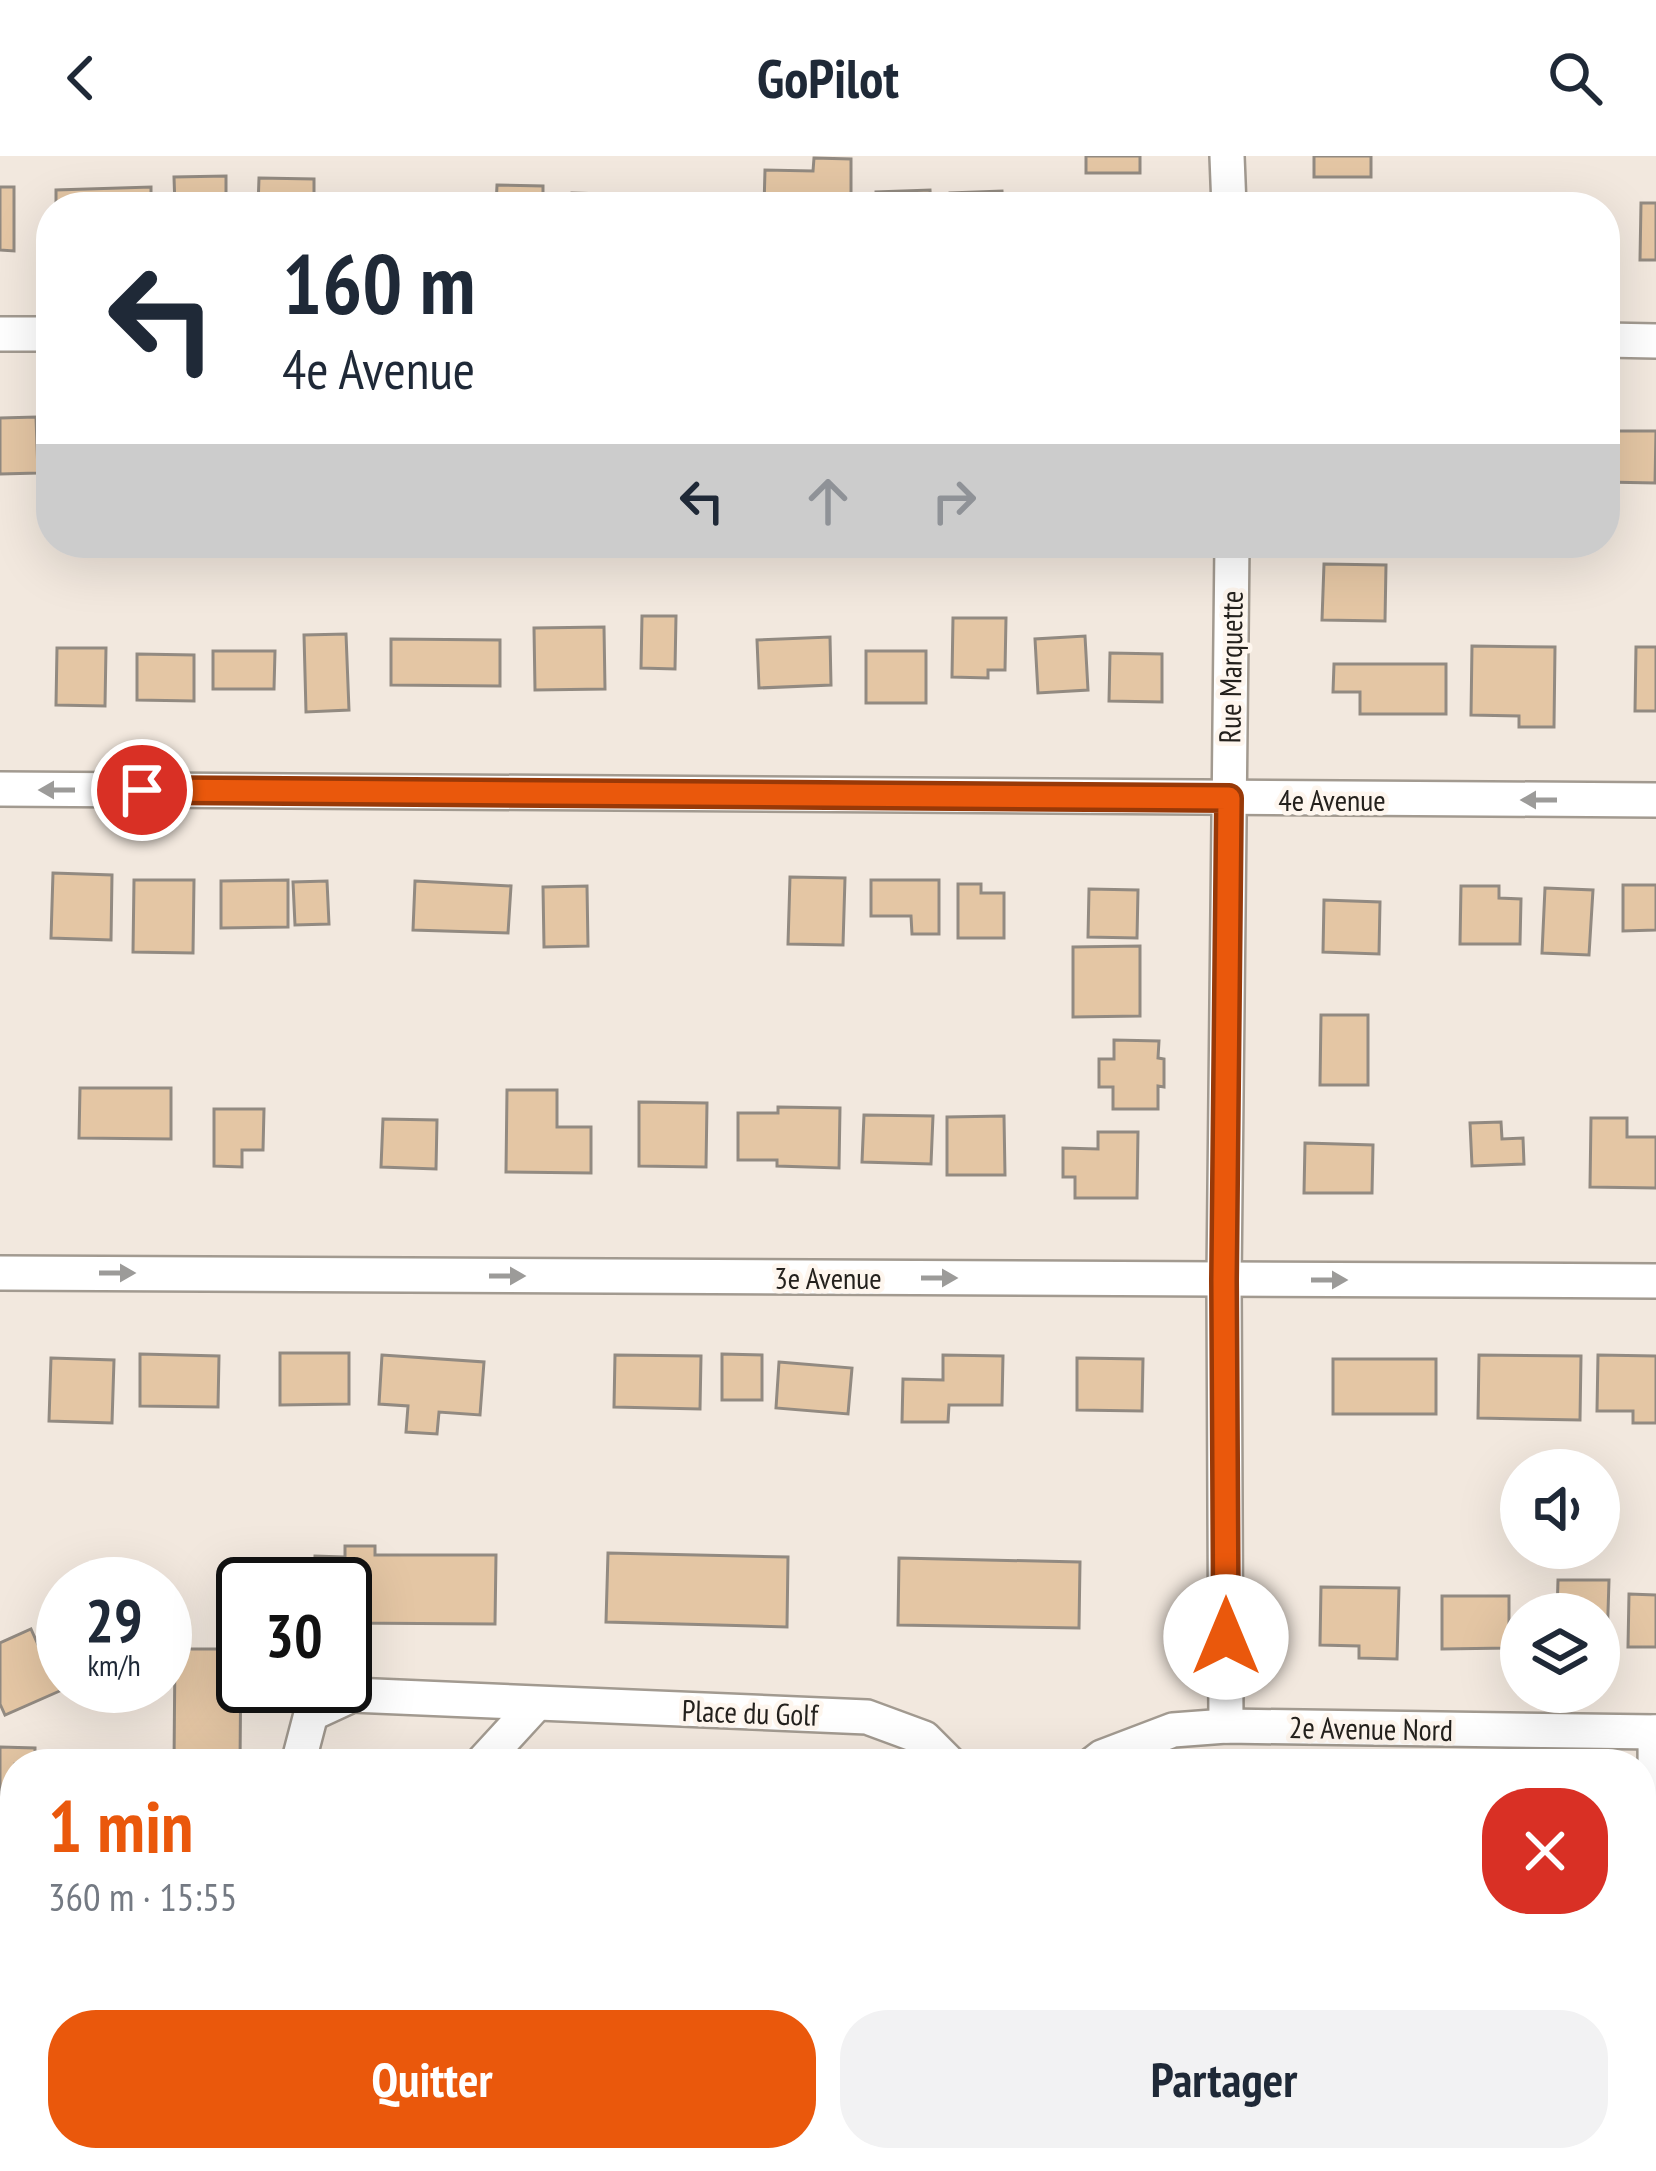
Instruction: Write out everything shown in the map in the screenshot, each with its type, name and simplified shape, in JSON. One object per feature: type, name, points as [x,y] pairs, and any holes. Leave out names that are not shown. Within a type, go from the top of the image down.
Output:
[{"type":"street","points":[[1227,156],[1228,192]]},
{"type":"street","points":[[0,334],[36,334]]},
{"type":"street","points":[[1620,340],[1656,340]]},
{"type":"street","name":"Rue Marquette","points":[[1226,1726],[1224,1280],[1232,558]]},
{"type":"street","name":"4e Avenue","points":[[0,789],[1656,800]]},
{"type":"street","name":"3e Avenue","points":[[0,1273],[1656,1281]]},
{"type":"street","name":"Place du Golf","points":[[302,1749],[311,1714],[352,1695],[867,1717],[924,1738],[935,1749]]},
{"type":"street","points":[[495,1749],[536,1703]]},
{"type":"street","name":"2e Avenue Nord","points":[[1123,1749],[1173,1730],[1226,1726],[1656,1732]]},
{"type":"street","points":[[1656,1732],[1656,1983]]},
{"type":"building","points":[[1086,156],[1140,156],[1140,173],[1086,173]]},
{"type":"building","points":[[1314,156],[1371,156],[1371,177],[1314,177]]},
{"type":"building","points":[[814,158],[851,159],[851,192],[764,192],[765,170],[813,171]]},
{"type":"building","points":[[226,176],[226,192],[174,192],[174,177]]},
{"type":"building","points":[[259,178],[314,179],[314,192],[259,192]]},
{"type":"building","points":[[497,185],[543,186],[543,192],[497,192]]},
{"type":"building","points":[[0,187],[14,187],[14,251],[0,250]]},
{"type":"building","points":[[151,187],[151,192],[56,190]]},
{"type":"building","points":[[1641,203],[1656,203],[1656,260],[1640,260]]},
{"type":"building","points":[[36,417],[36,473],[0,474],[0,418]]},
{"type":"building","points":[[1620,431],[1656,431],[1655,483],[1620,482]]},
{"type":"building","points":[[1324,564],[1386,565],[1385,621],[1322,620]]},
{"type":"building","points":[[642,616],[676,616],[675,669],[641,668]]},
{"type":"building","points":[[953,618],[1006,618],[1005,670],[988,670],[988,678],[952,677]]},
{"type":"building","points":[[604,627],[605,689],[535,690],[534,628]]},
{"type":"building","points":[[346,634],[349,710],[306,712],[304,635]]},
{"type":"building","points":[[1085,636],[1088,690],[1038,693],[1035,639]]},
{"type":"building","points":[[830,637],[831,685],[759,688],[757,640]]},
{"type":"building","points":[[391,639],[500,640],[500,686],[391,685]]},
{"type":"building","points":[[1472,646],[1555,647],[1554,727],[1519,727],[1519,716],[1471,715]]},
{"type":"building","points":[[1636,647],[1656,647],[1656,711],[1635,711]]},
{"type":"building","points":[[57,648],[106,648],[105,706],[56,705]]},
{"type":"building","points":[[213,651],[275,651],[274,689],[213,689]]},
{"type":"building","points":[[866,651],[926,651],[926,703],[866,703]]},
{"type":"building","points":[[1110,653],[1162,654],[1162,702],[1109,701]]},
{"type":"building","points":[[137,654],[194,655],[194,701],[137,700]]},
{"type":"building","points":[[1334,664],[1446,664],[1446,714],[1360,714],[1360,692],[1333,692]]},
{"type":"building","points":[[53,873],[112,875],[111,940],[51,938]]},
{"type":"building","points":[[790,877],[845,878],[843,945],[788,944]]},
{"type":"building","points":[[134,880],[194,880],[193,953],[133,952]]},
{"type":"building","points":[[288,880],[288,927],[221,928],[221,881]]},
{"type":"building","points":[[871,880],[939,880],[939,934],[912,934],[911,916],[871,916]]},
{"type":"building","points":[[327,881],[329,924],[295,925],[293,882]]},
{"type":"building","points":[[415,881],[511,886],[508,933],[413,930]]},
{"type":"building","points":[[958,884],[981,884],[981,893],[1004,893],[1004,938],[958,938]]},
{"type":"building","points":[[1623,885],[1656,885],[1656,930],[1623,931]]},
{"type":"building","points":[[587,886],[588,946],[544,947],[543,887]]},
{"type":"building","points":[[1461,886],[1499,886],[1499,898],[1521,899],[1520,944],[1460,944]]},
{"type":"building","points":[[1545,888],[1593,890],[1589,955],[1542,953]]},
{"type":"building","points":[[1089,889],[1138,890],[1137,938],[1088,937]]},
{"type":"building","points":[[1324,900],[1380,902],[1379,954],[1323,952]]},
{"type":"building","points":[[1140,946],[1140,1016],[1073,1017],[1073,947]]},
{"type":"building","points":[[1321,1015],[1368,1015],[1368,1085],[1320,1085]]},
{"type":"building","points":[[1114,1040],[1159,1041],[1164,1087],[1158,1086],[1158,1109],[1113,1109],[1113,1087],[1099,1087],[1099,1059],[1114,1059]]},
{"type":"building","points":[[80,1088],[171,1088],[171,1139],[79,1138]]},
{"type":"building","points":[[507,1090],[557,1090],[557,1127],[591,1127],[591,1173],[506,1172]]},
{"type":"building","points":[[639,1102],[707,1103],[706,1167],[639,1166]]},
{"type":"building","points":[[778,1107],[840,1108],[839,1168],[738,1160],[738,1113],[778,1113]]},
{"type":"building","points":[[214,1109],[264,1109],[263,1150],[242,1150],[242,1167],[214,1166]]},
{"type":"building","points":[[864,1115],[933,1116],[931,1164],[862,1162]]},
{"type":"building","points":[[1004,1116],[1005,1175],[947,1175],[947,1117]]},
{"type":"building","points":[[1591,1118],[1627,1118],[1627,1137],[1656,1137],[1656,1188],[1590,1187]]},
{"type":"building","points":[[383,1119],[437,1120],[436,1169],[381,1167]]},
{"type":"building","points":[[1501,1122],[1502,1139],[1523,1138],[1524,1164],[1472,1166],[1470,1123]]},
{"type":"building","points":[[1098,1132],[1138,1132],[1137,1198],[1075,1198],[1075,1177],[1063,1177],[1063,1148],[1098,1149]]},
{"type":"building","points":[[1305,1143],[1373,1145],[1372,1193],[1304,1193]]},
{"type":"building","points":[[280,1353],[349,1353],[349,1404],[280,1405]]},
{"type":"building","points":[[140,1354],[219,1356],[218,1407],[140,1406]]},
{"type":"building","points":[[722,1354],[762,1355],[762,1400],[722,1400]]},
{"type":"building","points":[[382,1355],[484,1362],[480,1415],[439,1412],[437,1434],[406,1432],[408,1406],[379,1404]]},
{"type":"building","points":[[615,1355],[701,1356],[700,1409],[614,1407]]},
{"type":"building","points":[[943,1355],[1003,1356],[1002,1405],[949,1405],[948,1422],[902,1422],[903,1379],[943,1380]]},
{"type":"building","points":[[1479,1355],[1581,1356],[1580,1420],[1478,1418]]},
{"type":"building","points":[[1598,1355],[1656,1356],[1656,1423],[1633,1423],[1633,1411],[1597,1411]]},
{"type":"building","points":[[51,1358],[114,1360],[112,1423],[49,1421]]},
{"type":"building","points":[[1077,1358],[1143,1359],[1142,1411],[1077,1410]]},
{"type":"building","points":[[1333,1359],[1436,1359],[1436,1414],[1333,1414]]},
{"type":"building","points":[[779,1362],[852,1368],[848,1414],[776,1408]]},
{"type":"building","points":[[345,1546],[375,1546],[375,1555],[496,1555],[495,1624],[372,1623],[372,1557],[345,1557]]},
{"type":"building","points":[[608,1553],[788,1557],[787,1627],[606,1622]]},
{"type":"building","points":[[899,1558],[1080,1562],[1079,1628],[898,1625]]},
{"type":"building","points":[[1558,1580],[1609,1580],[1609,1593],[1558,1593]]},
{"type":"building","points":[[1321,1587],[1399,1588],[1397,1659],[1359,1658],[1359,1646],[1320,1645]]},
{"type":"building","points":[[1629,1594],[1656,1595],[1656,1647],[1628,1647]]},
{"type":"building","points":[[1442,1596],[1500,1596],[1500,1648],[1442,1649]]},
{"type":"building","points":[[31,1629],[36,1640],[36,1701],[5,1715],[0,1704],[0,1643]]},
{"type":"building","points":[[192,1649],[216,1649],[216,1713],[240,1713],[240,1749],[174,1749],[174,1713],[192,1713]]},
{"type":"route","points":[[142,790],[1229,798],[1226,1637]]}]
